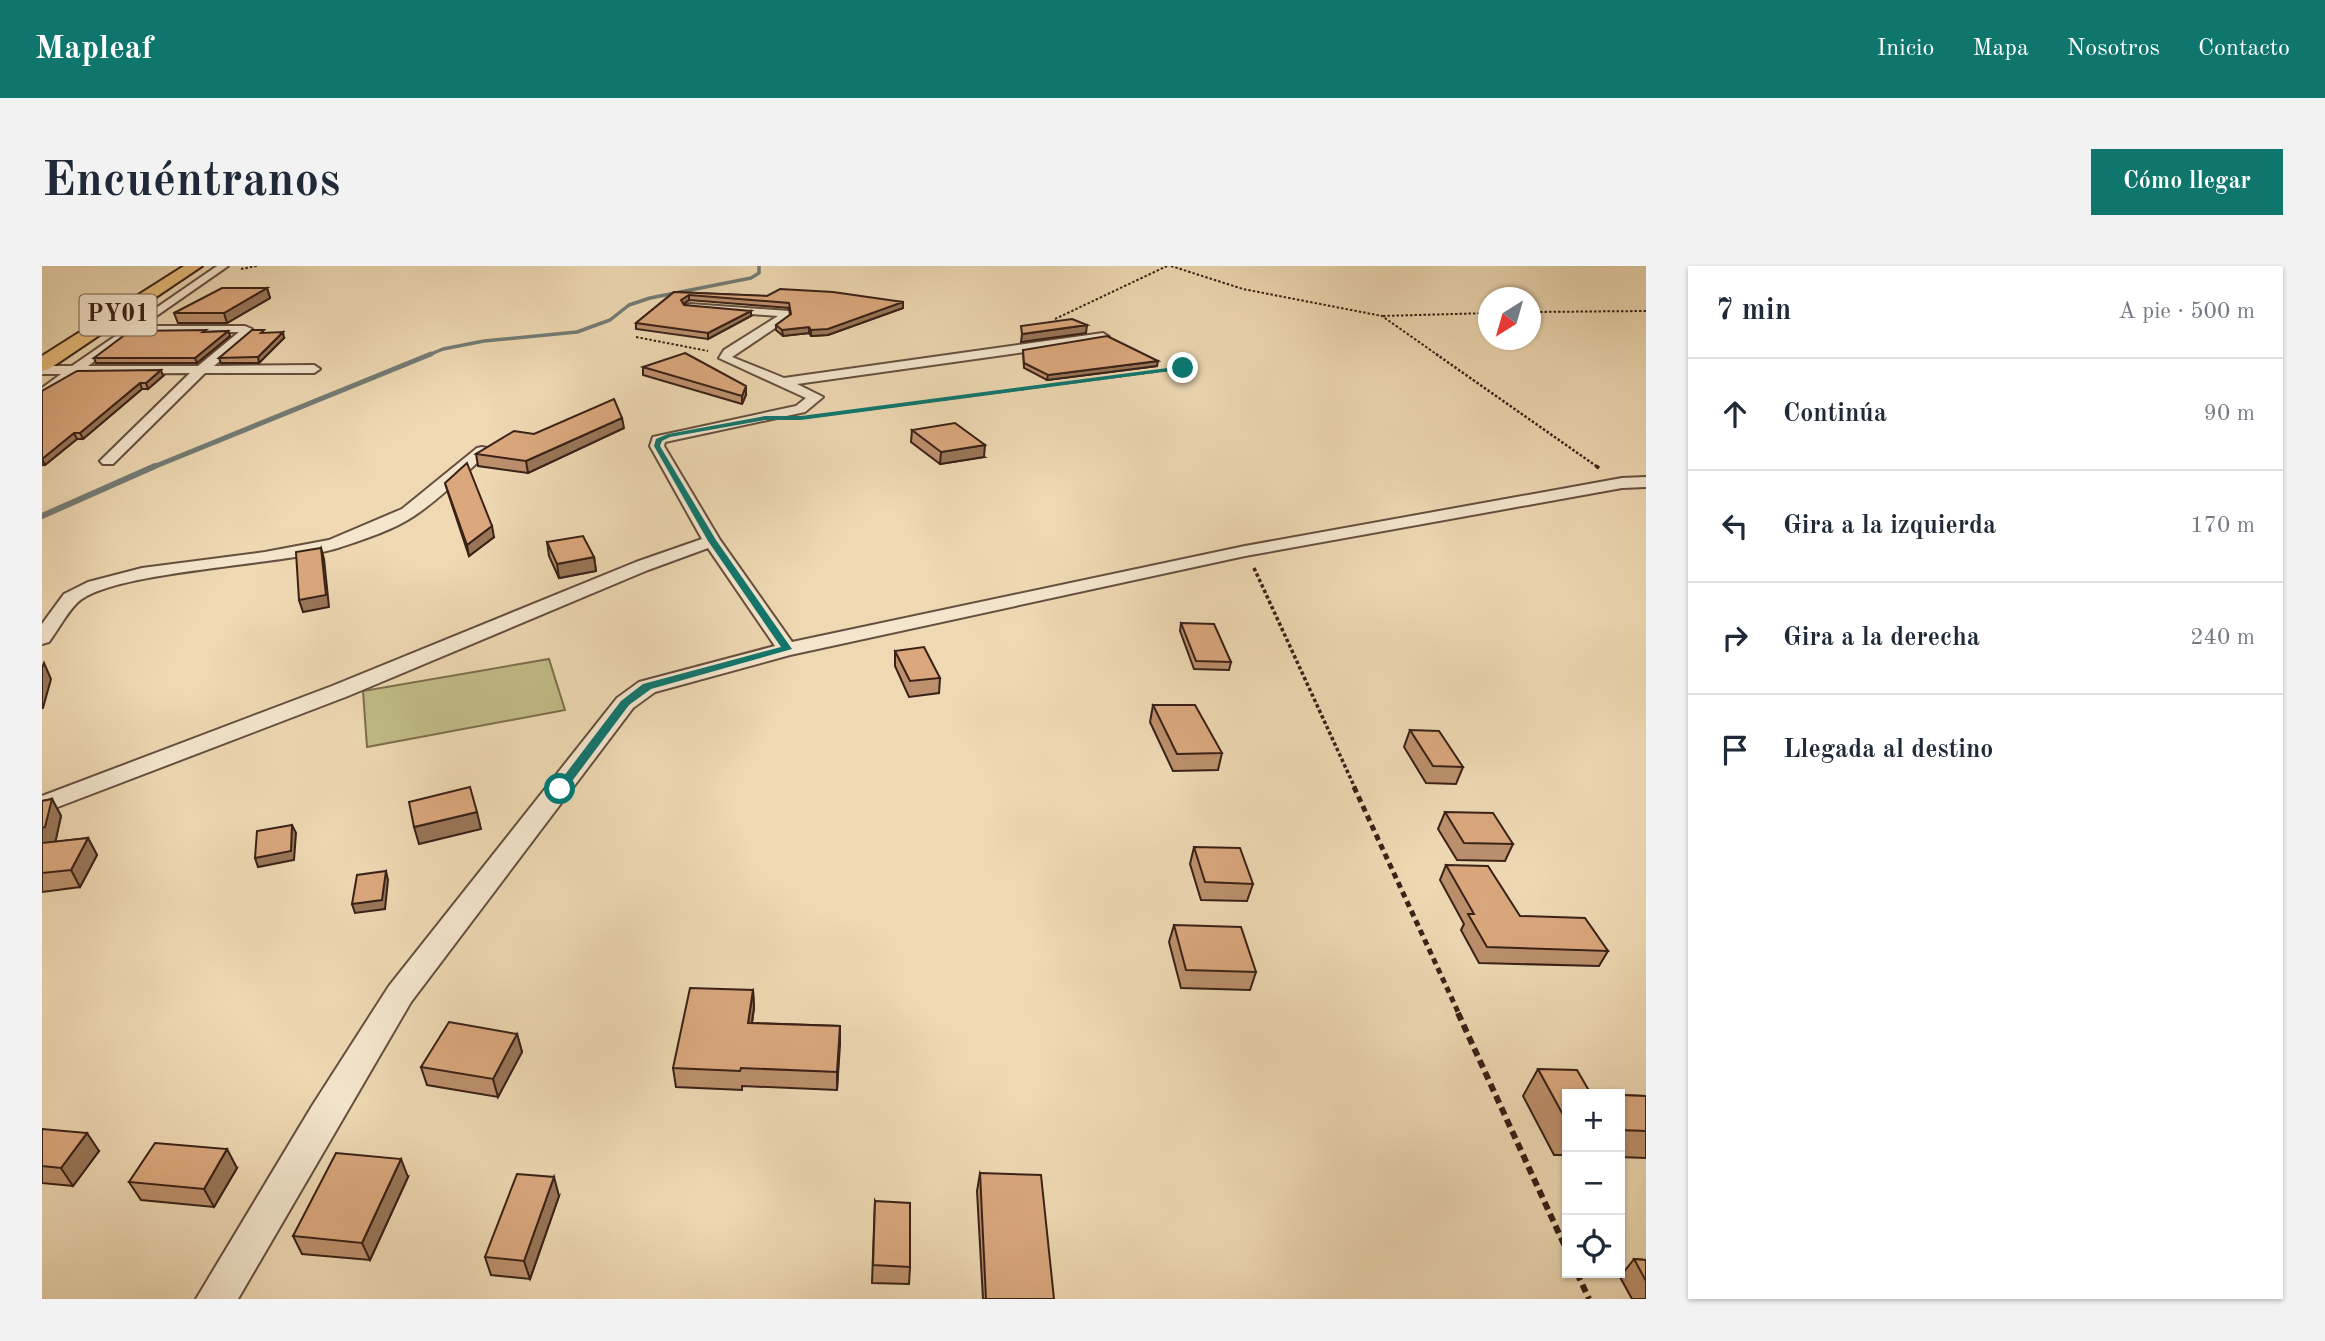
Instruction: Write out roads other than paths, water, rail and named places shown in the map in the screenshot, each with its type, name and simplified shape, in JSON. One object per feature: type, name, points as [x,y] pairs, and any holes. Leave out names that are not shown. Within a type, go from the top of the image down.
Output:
[{"type":"highway","name":"PY01","points":[[42,365],[194,266]]},
{"type":"street","points":[[42,394],[223,266]]},
{"type":"street","points":[[689,306],[785,313],[786,316],[726,356],[727,361],[785,382],[816,397],[800,409],[668,436],[658,440],[657,446],[712,541],[787,649]]},
{"type":"street","points":[[95,330],[248,331],[202,369],[108,461]]},
{"type":"street","points":[[785,382],[1103,337]]},
{"type":"street","points":[[42,370],[314,369]]},
{"type":"street","points":[[42,638],[71,598],[94,586],[142,574],[333,544],[375,528],[408,513],[482,451]]},
{"type":"street","points":[[216,1299],[400,994],[625,703],[647,687],[787,649],[1245,551],[1622,483],[1646,482]]},
{"type":"street","points":[[42,805],[340,691],[642,566],[712,541]]},
{"type":"waterway","points":[[426,356],[443,349],[484,341],[577,332],[610,320],[629,305],[650,298],[751,278],[759,273],[759,266]]},
{"type":"waterway","points":[[151,468],[431,354]]},
{"type":"waterway","points":[[42,516],[155,466]]}]
